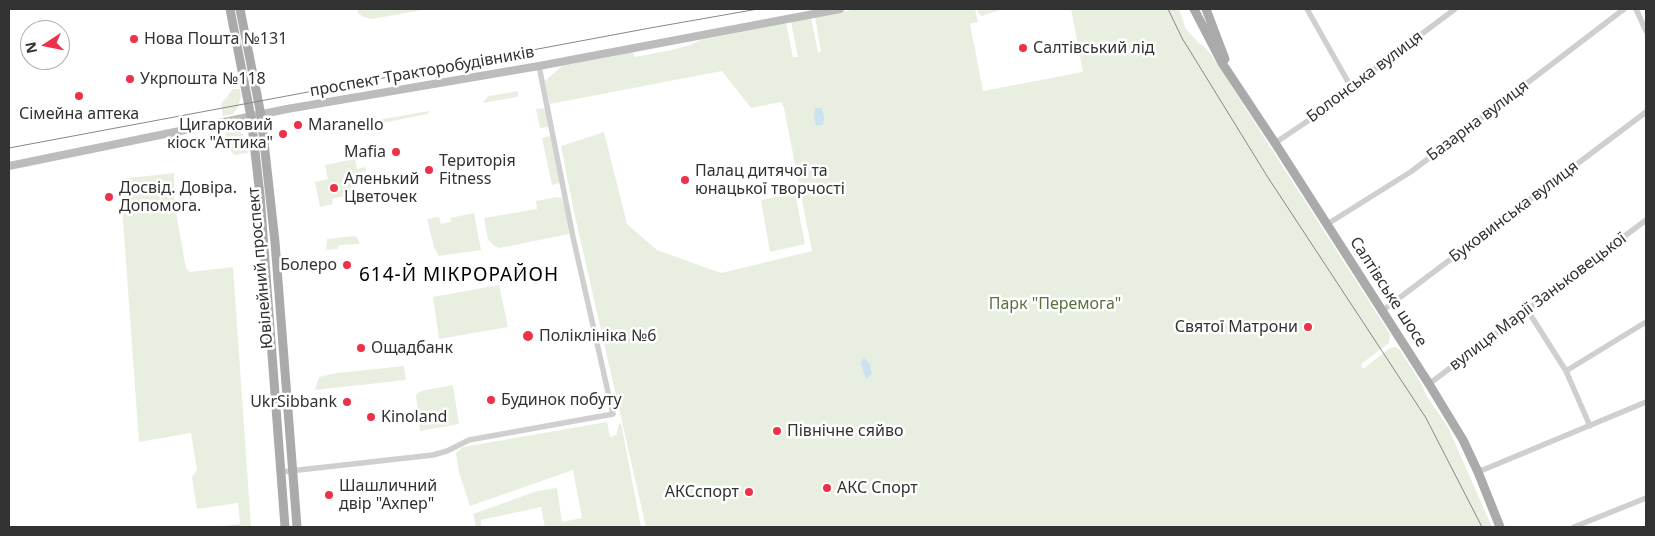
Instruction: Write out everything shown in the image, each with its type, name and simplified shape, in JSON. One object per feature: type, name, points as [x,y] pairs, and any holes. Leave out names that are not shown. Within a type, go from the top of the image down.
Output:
[{"type":"main road","name":"Ювілейний проспект","points":[[230,9],[251,117],[263,233],[285,527]]},
{"type":"main road","name":"Ювілейний проспект","points":[[240,9],[260,115],[275,242],[297,527]]},
{"type":"main road","name":"проспект Тракторобудівників","points":[[9,166],[260,115],[539,66],[840,9]]},
{"type":"main road","name":"Салтівське шосе","points":[[1194,9],[1210,42],[1463,440],[1500,527]]},
{"type":"main road","name":"Салтівське шосе","points":[[1206,9],[1235,82]]},
{"type":"main road","points":[[276,402],[288,400]]},
{"type":"street","points":[[1307,9],[1350,87]]},
{"type":"street","name":"Болонська вулиця","points":[[1275,143],[1326,108],[1350,87],[1455,9]]},
{"type":"street","name":"Базарна вулиця","points":[[1326,225],[1412,171],[1624,9]]},
{"type":"street","points":[[1636,9],[1646,31]]},
{"type":"street","points":[[281,472],[433,455],[447,451],[469,440],[613,414],[539,66]]},
{"type":"street","name":"Буковинська вулиця","points":[[1382,311],[1646,112]]},
{"type":"street","name":"вулиця Марії Заньковецької","points":[[1429,384],[1646,220]]},
{"type":"street","points":[[1528,311],[1566,370],[1590,426]]},
{"type":"street","points":[[1566,370],[1646,322]]},
{"type":"street","points":[[1478,472],[1645,402],[1646,410]]},
{"type":"street","points":[[1574,527],[1646,498]]},
{"type":"green space","points":[[357,9],[427,9],[372,19],[363,17],[358,13]]},
{"type":"green space","name":"Парк \"Перемога\"","points":[[857,9],[975,9],[978,22],[970,24],[983,91],[1083,72],[1071,9],[1179,9],[1186,29],[1212,56],[1390,334],[1389,343],[1361,364],[1363,369],[1390,348],[1395,347],[1400,350],[1422,385],[1426,395],[1448,427],[1492,527],[646,527],[574,212],[561,146],[604,132],[627,224],[657,250],[721,273],[812,251],[784,108],[781,102],[751,108],[722,71],[550,104],[545,81],[562,66],[633,52],[634,57],[672,50],[701,40],[786,23],[793,57],[798,57],[791,22],[811,18],[818,52],[821,52],[815,17]]},
{"type":"green space","points":[[978,9],[1003,9],[982,16],[978,13]]},
{"type":"green space","points":[[233,89],[240,89],[241,96],[238,107],[233,114],[223,116],[221,104]]},
{"type":"green space","points":[[518,91],[517,97],[482,103],[489,96]]},
{"type":"green space","points":[[545,108],[549,127],[540,128],[536,109]]},
{"type":"green space","points":[[429,111],[428,114],[382,123],[378,120]]},
{"type":"green space","points":[[225,130],[240,132],[246,138],[248,153],[235,155],[228,148]]},
{"type":"green space","points":[[550,136],[560,183],[552,185],[542,138]]},
{"type":"green space","name":"Аленький Цветочек","points":[[355,159],[357,169],[365,167],[366,171],[349,175],[353,194],[332,199],[333,204],[320,207],[315,182],[328,179],[325,165]]},
{"type":"green space","points":[[174,173],[174,201],[186,268],[190,272],[233,267],[251,527],[213,527],[240,524],[238,503],[197,509],[192,477],[197,470],[191,433],[139,442],[120,179]]},
{"type":"green space","points":[[795,193],[805,244],[770,252],[761,200]]},
{"type":"green space","points":[[557,197],[562,198],[571,231],[569,234],[500,248],[488,240],[484,218],[537,209],[536,201]]},
{"type":"green space","points":[[474,213],[481,250],[439,256],[434,247],[427,219],[439,217],[441,224],[451,222],[450,218]]},
{"type":"green space","points":[[357,237],[360,244],[339,245],[338,249],[326,250],[327,239]]},
{"type":"green space","points":[[499,285],[508,327],[439,339],[433,297]]},
{"type":"green space","points":[[404,366],[406,380],[315,390],[319,377],[337,373]]},
{"type":"green space","points":[[453,385],[459,424],[420,431],[416,395],[421,391]]},
{"type":"green space","points":[[607,422],[610,437],[616,435],[621,423],[641,527],[545,527],[541,507],[481,520],[481,527],[476,527],[473,514],[537,491],[557,488],[562,522],[582,518],[573,470],[470,506],[459,472],[456,453],[463,447]]},
{"type":"water","points":[[815,108],[822,108],[823,125],[816,126]]},
{"type":"water","points":[[864,358],[870,364],[872,374],[866,379],[860,362]]},
{"type":"tram line","points":[[9,148],[758,9]]},
{"type":"tram line","points":[[1168,9],[1182,38],[1267,176],[1426,418],[1482,527]]},
{"type":"place","name":"Нова Пошта №131","points":[[134,39]]},
{"type":"place","name":"Салтівський лід","points":[[1023,48]]},
{"type":"place","name":"Укрпошта №118","points":[[130,79]]},
{"type":"place","name":"Сімейна аптека","points":[[79,96]]},
{"type":"place","name":"Maranello","points":[[298,125]]},
{"type":"place","name":"Цигарковий кіоск \"Аттика\"","points":[[283,134]]},
{"type":"place","name":"Mafia","points":[[396,152]]},
{"type":"place","name":"Територія Fitness","points":[[429,170]]},
{"type":"place","name":"Палац дитячої та юнацької творчості","points":[[685,180]]},
{"type":"place","name":"Аленький Цветочек","points":[[334,188]]},
{"type":"place","name":"Досвід. Довіра. Допомога.","points":[[109,197]]},
{"type":"place","name":"Болеро","points":[[347,265]]},
{"type":"place","name":"Святої Матрони","points":[[1308,327]]},
{"type":"place","name":"Поліклініка №6","points":[[528,336]]},
{"type":"place","name":"Ощадбанк","points":[[361,348]]},
{"type":"place","name":"Будинок побуту","points":[[491,400]]},
{"type":"place","name":"UkrSibbank","points":[[347,402]]},
{"type":"place","name":"Kinoland","points":[[371,417]]},
{"type":"place","name":"Північне сяйво","points":[[777,431]]},
{"type":"place","name":"АКС Спорт","points":[[827,488]]},
{"type":"place","name":"АКСспорт","points":[[749,492]]},
{"type":"place","name":"Шашличний двір \"Ахпер\"","points":[[329,495]]},
{"type":"district","name":"614-Й МІКРОРАЙОН","points":[[459,276]]}]
